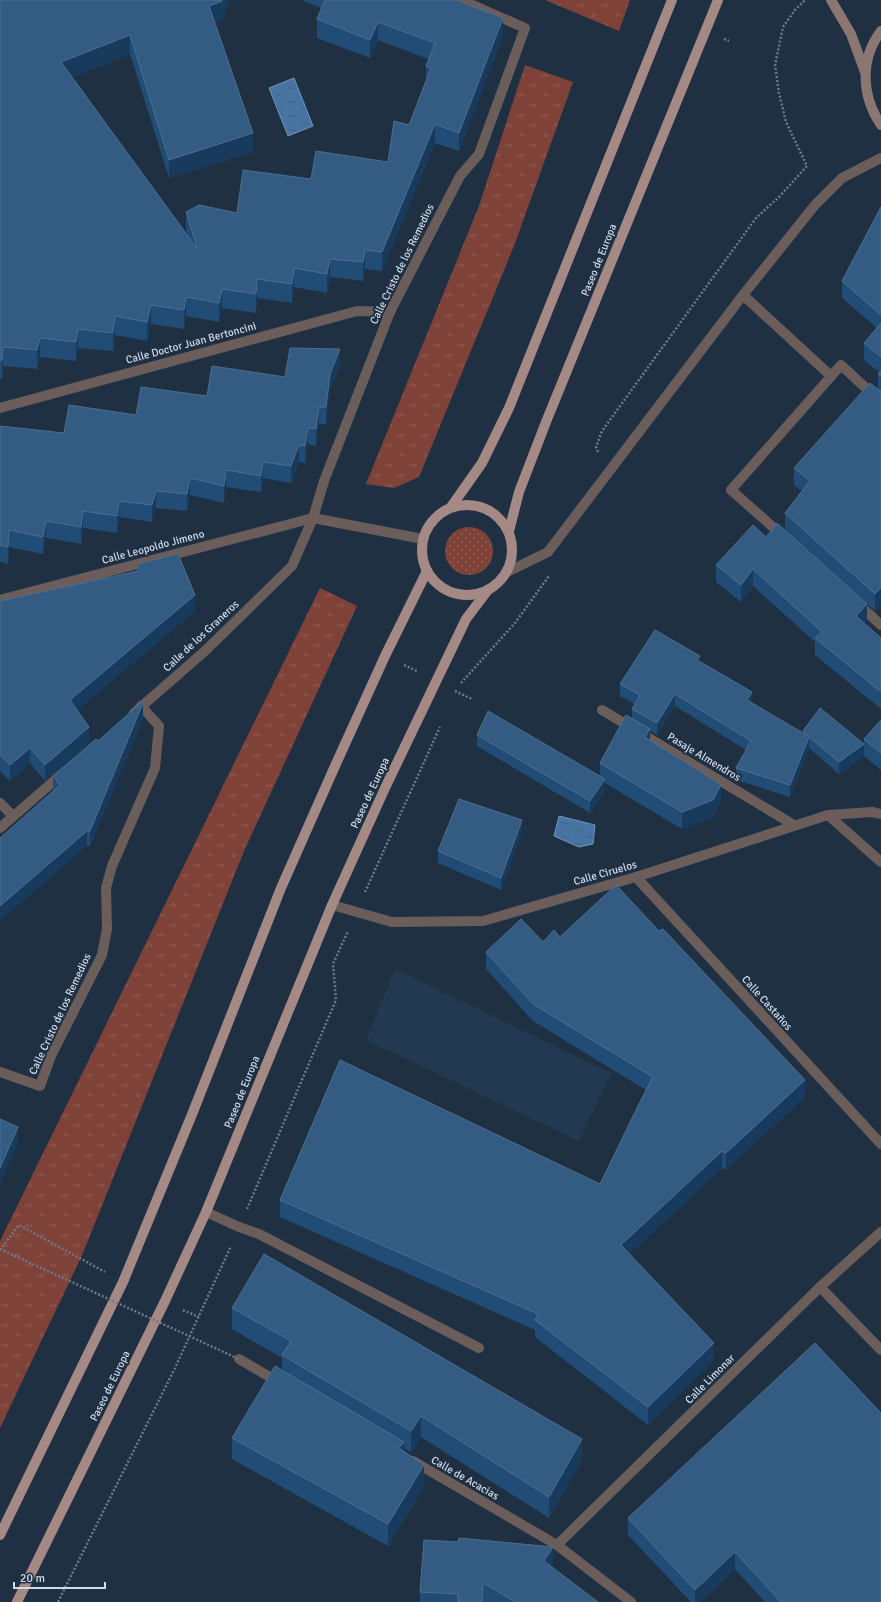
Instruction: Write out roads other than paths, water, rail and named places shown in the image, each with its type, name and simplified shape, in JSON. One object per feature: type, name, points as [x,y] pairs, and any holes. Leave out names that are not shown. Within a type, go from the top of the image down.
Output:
[{"type":"main road","points":[[451,507],[468,504],[484,507],[499,517],[509,531],[513,552],[507,572],[499,582],[488,590],[471,595],[453,593],[438,585],[427,571],[422,556],[423,539],[433,520],[451,507],[482,463],[510,408],[672,0]]},
{"type":"main road","name":"Paseo de Europa","points":[[509,531],[519,492],[546,422],[718,0]]},
{"type":"main road","points":[[831,0],[851,34],[865,72],[866,90],[873,113],[881,126]]},
{"type":"main road","points":[[865,72],[870,52],[881,31]]},
{"type":"main road","points":[[0,1535],[123,1282],[193,1112],[281,888],[360,711],[427,571]]},
{"type":"main road","name":"Paseo de Europa","points":[[17,1602],[165,1301],[206,1212],[332,905],[385,788],[466,619],[488,590]]},
{"type":"street","name":"Calle Cristo de los Remedios","points":[[313,518],[324,481],[390,312],[460,176],[479,154],[525,28],[461,0]]},
{"type":"street","points":[[507,572],[548,552],[744,295],[815,205],[842,178],[881,158]]},
{"type":"street","points":[[744,295],[831,376]]},
{"type":"street","name":"Calle Doctor Juan Bertoncini","points":[[0,408],[358,310],[390,312]]},
{"type":"street","points":[[789,542],[731,490],[840,365],[881,402]]},
{"type":"street","points":[[313,518],[423,539]]},
{"type":"street","name":"Calle Leopoldo Jimeno","points":[[0,600],[313,518]]},
{"type":"street","name":"Calle de los Graneros","points":[[124,721],[205,651],[292,566],[313,518]]},
{"type":"street","points":[[846,594],[881,625]]},
{"type":"street","name":"Calle Cristo de los Remedios","points":[[0,1072],[40,1086],[51,1056],[102,954],[107,929],[106,888],[112,866],[155,768],[159,726],[141,706]]},
{"type":"street","name":"Pasaje Almendros","points":[[602,710],[794,826]]},
{"type":"street","points":[[0,828],[71,766]]},
{"type":"street","points":[[0,803],[13,816]]},
{"type":"street","name":"Calle Ciruelos","points":[[332,905],[392,922],[483,921],[636,877],[828,815],[872,812],[881,814]]},
{"type":"street","points":[[828,815],[881,862]]},
{"type":"street","name":"Calle Castaños","points":[[636,877],[881,1144]]},
{"type":"street","points":[[206,1212],[239,1227],[259,1234],[479,1348]]},
{"type":"street","name":"Calle Limonar","points":[[557,1546],[820,1287],[881,1232]]},
{"type":"street","points":[[820,1287],[881,1350]]},
{"type":"street","points":[[239,1359],[286,1387]]},
{"type":"street","name":"Calle de Acacias","points":[[401,1454],[557,1546],[631,1602]]},
{"type":"water","points":[[294,78],[313,126],[288,136],[269,88]]},
{"type":"water","points":[[559,816],[595,825],[593,844],[579,847],[554,836]]}]
